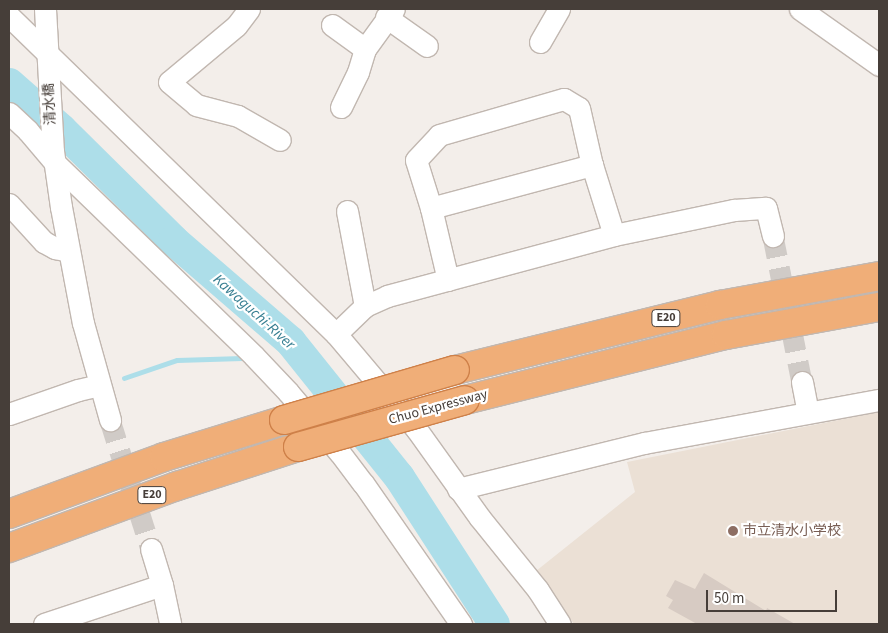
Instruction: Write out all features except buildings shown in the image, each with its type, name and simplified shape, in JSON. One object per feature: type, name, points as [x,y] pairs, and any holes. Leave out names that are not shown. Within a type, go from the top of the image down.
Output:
[{"type":"highway","name":"E20","points":[[9,514],[164,457],[455,370],[720,305],[879,276]]},
{"type":"highway","name":"Chuo Expressway","points":[[9,548],[177,486],[298,447],[465,400],[726,336],[879,307]]},
{"type":"street","name":"清水橋","points":[[45,9],[54,157],[83,323],[110,420]]},
{"type":"street","points":[[249,9],[236,26],[169,82],[196,105],[238,116],[280,140]]},
{"type":"street","points":[[540,42],[559,9]]},
{"type":"street","points":[[800,9],[823,16],[879,65]]},
{"type":"street","points":[[341,106],[358,72],[366,49],[390,13],[427,46]]},
{"type":"street","points":[[9,16],[336,334],[416,430],[458,489],[538,590],[560,624]]},
{"type":"street","points":[[332,25],[366,49]]},
{"type":"street","points":[[448,280],[431,208],[416,160],[439,135],[564,99],[578,108],[592,165],[614,235]]},
{"type":"street","points":[[9,113],[288,392],[352,468],[461,624]]},
{"type":"street","points":[[431,208],[592,165]]},
{"type":"street","points":[[9,204],[44,242],[56,248],[69,251]]},
{"type":"street","points":[[336,334],[365,306],[401,292],[614,235],[734,210],[766,208],[773,236]]},
{"type":"street","points":[[347,211],[365,306]]},
{"type":"street","points":[[802,382],[808,412]]},
{"type":"street","points":[[9,414],[99,386]]},
{"type":"street","points":[[458,489],[644,444],[879,400]]},
{"type":"street","points":[[152,549],[170,624]]},
{"type":"street","points":[[44,624],[162,585]]},
{"type":"shaded area","name":"市立清水小学校","points":[[879,412],[879,624],[574,624],[536,571],[635,492],[627,462]]},
{"type":"waterway","name":"Kawaguchi-River","points":[[9,83],[61,129],[173,240],[290,341],[399,477],[494,624]]},
{"type":"waterway","points":[[124,378],[177,360],[242,358]]},
{"type":"tunnel","points":[[773,236],[802,382]]},
{"type":"tunnel","points":[[110,420],[151,549]]},
{"type":"place","name":"市立清水小学校","points":[[733,531]]}]
